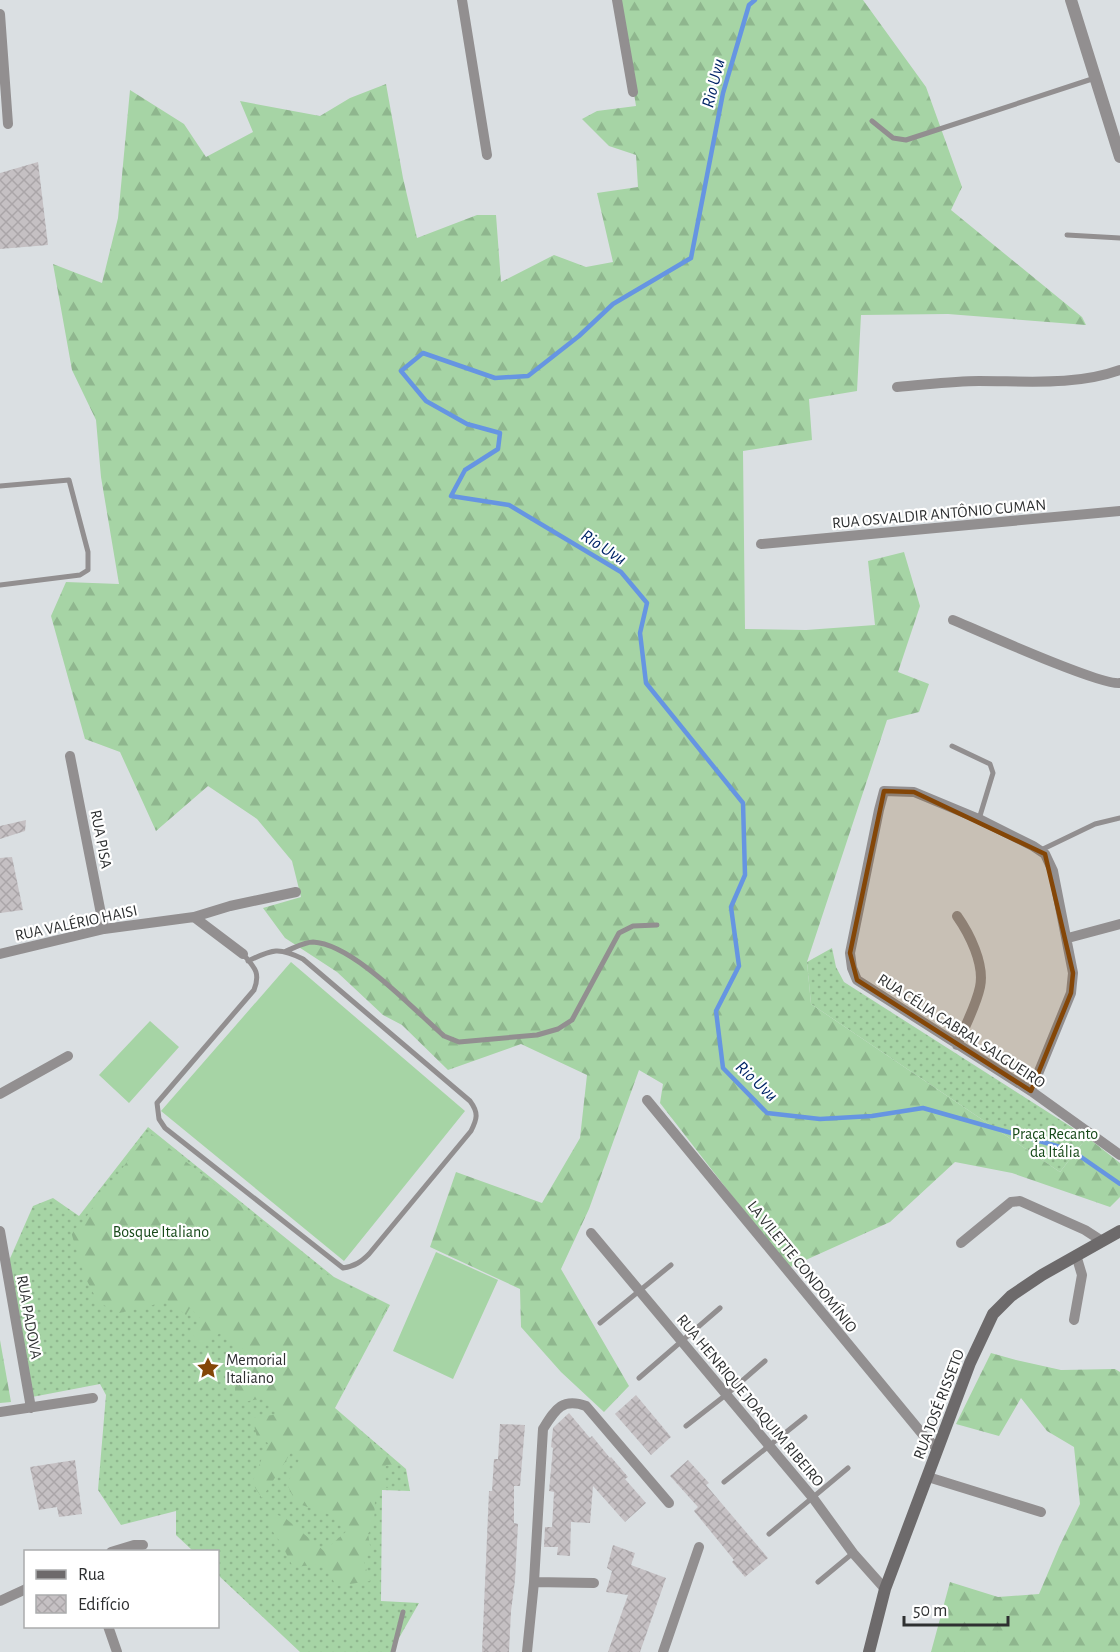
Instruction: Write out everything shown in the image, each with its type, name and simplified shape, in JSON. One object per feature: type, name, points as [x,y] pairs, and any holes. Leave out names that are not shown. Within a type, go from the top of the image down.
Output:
[{"type":"main road","name":"RUA JOSÉ RISSETO","points":[[869,1652],[885,1589],[970,1363],[993,1314],[1011,1296],[1076,1255],[1120,1231]]},
{"type":"street","points":[[462,0],[487,156]]},
{"type":"street","points":[[617,0],[633,92]]},
{"type":"street","points":[[1071,0],[1120,157]]},
{"type":"street","points":[[0,14],[8,124]]},
{"type":"street","points":[[897,387],[977,381],[1020,383],[1098,377],[1120,370]]},
{"type":"street","name":"RUA OSVALDIR ANTÔNIO CUMAN","points":[[761,544],[1120,511]]},
{"type":"street","points":[[953,620],[1086,675],[1113,684],[1120,683]]},
{"type":"street","name":"RUA PISA","points":[[70,756],[104,929]]},
{"type":"street","name":"RUA CÉLIA CABRAL SALGUEIRO","points":[[979,819],[914,792],[884,791],[850,952],[852,968],[857,980],[1031,1091],[1120,1155]]},
{"type":"street","points":[[979,819],[1045,854],[1053,871],[1068,938],[1073,973],[1071,993],[1031,1091]]},
{"type":"street","name":"RUA VALÉRIO HAISI","points":[[0,954],[104,929],[195,917],[230,906],[296,892]]},
{"type":"street","points":[[957,916],[970,935],[980,972],[980,986],[957,1045]]},
{"type":"street","points":[[195,917],[246,957]]},
{"type":"street","points":[[1068,938],[1120,924]]},
{"type":"street","points":[[0,1094],[68,1056]]},
{"type":"street","name":"LA VILETTE CONDOMÍNIO","points":[[647,1100],[916,1427],[938,1449]]},
{"type":"street","points":[[961,1243],[1011,1202],[1020,1201],[1085,1230],[1102,1241]]},
{"type":"street","name":"RUA PADOVA","points":[[0,1231],[31,1408]]},
{"type":"street","name":"RUA HENRIQUE JOAQUIM RIBEIRO","points":[[591,1233],[813,1498],[853,1553],[885,1589]]},
{"type":"street","points":[[1074,1320],[1082,1275],[1076,1255]]},
{"type":"street","points":[[0,1412],[93,1398]]},
{"type":"street","points":[[526,1652],[534,1582],[543,1429],[553,1413],[562,1405],[574,1402],[586,1406],[669,1503]]},
{"type":"street","points":[[928,1477],[1041,1512]]},
{"type":"street","points":[[115,1550],[134,1545],[144,1548]]},
{"type":"street","points":[[663,1652],[699,1547]]},
{"type":"street","points":[[534,1582],[594,1583]]},
{"type":"street","points":[[0,1601],[24,1590]]},
{"type":"street","points":[[109,1628],[117,1652]]},
{"type":"lane","points":[[872,121],[893,138],[906,140],[1096,78]]},
{"type":"lane","points":[[1066,235],[1120,238]]},
{"type":"lane","points":[[0,486],[69,480],[88,552],[88,570],[80,575],[0,585]]},
{"type":"lane","points":[[952,746],[990,764],[993,773],[979,819]]},
{"type":"lane","points":[[1040,851],[1095,824],[1120,818]]},
{"type":"lane","points":[[286,951],[303,959],[470,1101],[476,1109],[477,1117],[471,1131],[369,1254],[360,1263],[343,1268],[165,1128],[159,1119],[157,1103],[254,990],[258,980],[257,972],[246,957],[268,951],[286,951],[311,942],[334,948],[358,960],[444,1036],[459,1042],[537,1035],[558,1029],[572,1020],[619,933],[633,926],[657,925]]},
{"type":"lane","points":[[600,1323],[671,1265]]},
{"type":"lane","points":[[639,1378],[720,1308]]},
{"type":"lane","points":[[686,1426],[765,1361]]},
{"type":"lane","points":[[724,1482],[805,1417]]},
{"type":"lane","points":[[769,1534],[848,1468]]},
{"type":"lane","points":[[818,1581],[853,1553]]},
{"type":"lane","points":[[393,1652],[403,1612]]},
{"type":"highlighted area","points":[[884,791],[914,792],[1045,854],[1073,973],[1071,993],[1031,1091],[857,980],[850,953]]},
{"type":"green space","points":[[619,0],[863,0],[926,87],[962,187],[951,210],[1082,317],[1086,325],[948,314],[861,315],[857,391],[809,399],[812,440],[743,451],[745,629],[806,630],[875,625],[868,561],[904,552],[920,606],[898,672],[929,684],[919,712],[887,720],[807,962],[811,1004],[1060,1172],[1087,1137],[1120,1163],[1120,1197],[1110,1207],[1012,1173],[955,1162],[890,1222],[788,1268],[660,1103],[663,1084],[639,1070],[589,1209],[561,1269],[629,1386],[604,1412],[561,1372],[521,1327],[520,1289],[430,1247],[456,1172],[542,1203],[580,1138],[587,1075],[521,1044],[448,1070],[402,1025],[383,1015],[337,972],[285,938],[263,908],[301,897],[292,861],[257,819],[208,786],[156,831],[120,752],[85,739],[51,616],[66,582],[119,584],[101,477],[96,420],[72,370],[53,264],[102,283],[118,218],[130,90],[184,124],[206,157],[253,132],[240,101],[320,116],[350,98],[386,84],[403,178],[417,238],[477,215],[496,215],[501,282],[554,255],[586,267],[613,262],[597,193],[638,187],[636,155],[609,146],[582,119],[597,111],[636,106]]},
{"type":"green space","name":"Praça Recanto da Itália","points":[[832,948],[836,967],[844,982],[1087,1137],[1060,1172],[811,1004],[807,962]]},
{"type":"green space","points":[[291,962],[465,1111],[344,1261],[161,1111]]},
{"type":"green space","points":[[150,1021],[179,1047],[129,1103],[99,1075]]},
{"type":"green space","points":[[148,1127],[334,1277],[390,1305],[335,1408],[406,1469],[410,1491],[382,1490],[381,1601],[419,1603],[391,1652],[300,1652],[219,1576],[219,1550],[192,1550],[176,1535],[176,1511],[121,1525],[98,1490],[106,1395],[100,1384],[32,1397],[5,1270],[33,1206],[53,1198],[79,1216]]},
{"type":"green space","name":"Bosque Italiano","points":[[149,1132],[333,1279],[388,1306],[333,1409],[399,1464],[386,1465],[382,1479],[389,1488],[381,1488],[379,1497],[375,1501],[374,1523],[368,1534],[371,1551],[362,1556],[370,1581],[336,1586],[325,1564],[293,1567],[281,1543],[268,1525],[274,1514],[284,1517],[324,1551],[349,1529],[331,1515],[296,1503],[287,1484],[300,1458],[292,1451],[262,1498],[252,1483],[268,1443],[257,1437],[252,1418],[279,1414],[268,1397],[244,1402],[235,1396],[235,1373],[245,1351],[222,1332],[201,1345],[192,1334],[200,1318],[190,1308],[186,1315],[166,1299],[153,1305],[119,1313],[98,1302],[85,1277],[71,1232],[81,1224]]},
{"type":"green space","points":[[436,1252],[498,1280],[453,1379],[393,1351]]},
{"type":"green space","points":[[0,1340],[11,1402],[0,1403]]},
{"type":"green space","points":[[991,1353],[1061,1370],[1115,1369],[1120,1372],[1120,1652],[931,1652],[950,1582],[998,1597],[1039,1594],[1080,1504],[1074,1447],[1047,1431],[1021,1398],[999,1436],[956,1424]]},
{"type":"building","points":[[38,162],[48,245],[0,249],[0,173]]},
{"type":"building","points":[[26,820],[25,831],[0,839],[0,826]]},
{"type":"building","points":[[12,857],[23,910],[0,913],[0,858]]},
{"type":"building","points":[[636,1395],[671,1437],[651,1455],[615,1414]]},
{"type":"building","points":[[569,1413],[590,1438],[592,1436],[611,1457],[628,1477],[625,1479],[646,1503],[625,1522],[593,1486],[590,1523],[571,1522],[570,1556],[557,1555],[558,1547],[544,1547],[545,1527],[552,1527],[554,1492],[549,1491],[553,1428]]},
{"type":"building","points":[[500,1424],[525,1425],[520,1486],[514,1486],[514,1523],[518,1524],[515,1580],[509,1652],[482,1652],[489,1491],[492,1491],[494,1459],[498,1459]]},
{"type":"building","points":[[75,1460],[82,1514],[59,1517],[57,1507],[39,1510],[30,1467]]},
{"type":"building","points":[[688,1460],[709,1483],[706,1485],[768,1558],[745,1577],[694,1511],[698,1507],[670,1476]]},
{"type":"building","points":[[613,1545],[635,1553],[631,1565],[666,1578],[640,1652],[608,1652],[628,1595],[606,1592],[612,1571],[607,1568]]},
{"type":"waterway","name":"Rio Uvu","points":[[755,0],[749,5],[723,93],[691,258],[613,304],[579,336],[528,376],[495,378],[423,353],[401,371],[426,401],[467,424],[500,433],[498,449],[465,470],[451,496],[509,505],[621,572],[647,603],[640,633],[646,683],[743,803],[745,875],[731,907],[739,966],[716,1011],[723,1068],[767,1113],[820,1119],[872,1116],[923,1108],[1071,1150],[1120,1184]]},
{"type":"place","name":"Memorial Italiano","points":[[208,1368]]}]
